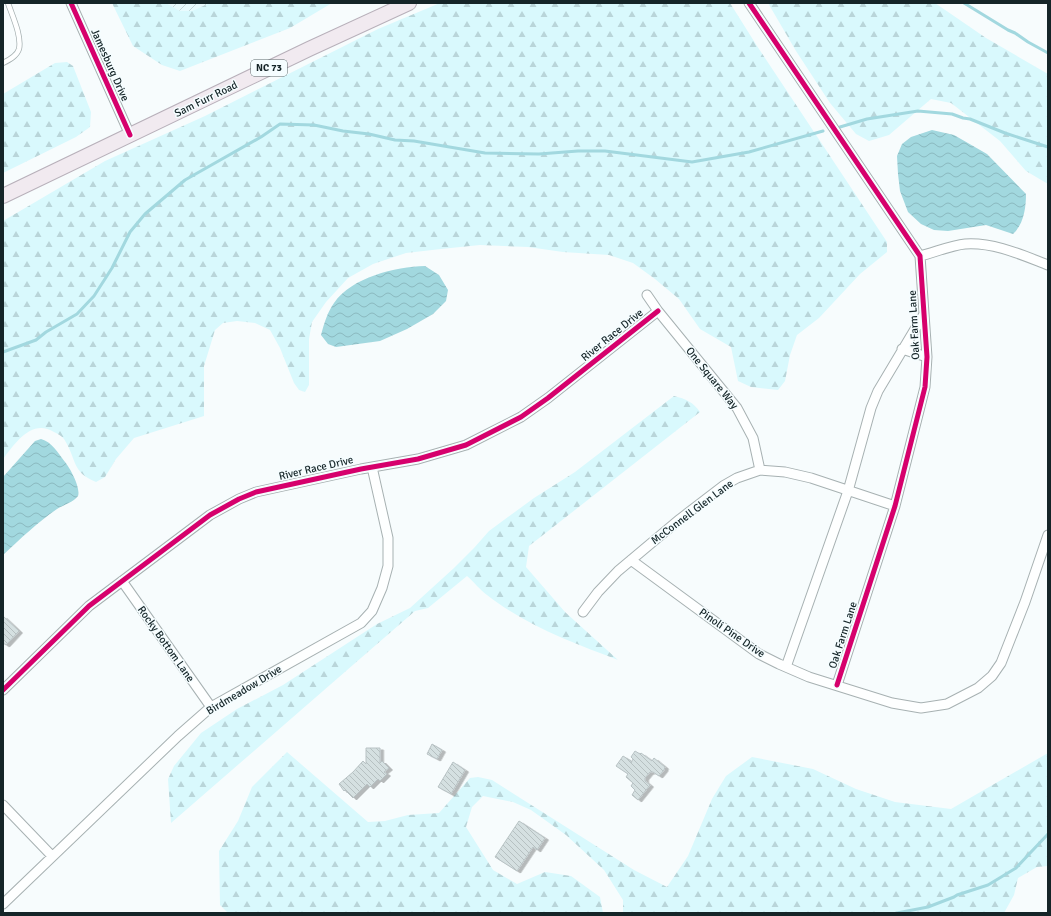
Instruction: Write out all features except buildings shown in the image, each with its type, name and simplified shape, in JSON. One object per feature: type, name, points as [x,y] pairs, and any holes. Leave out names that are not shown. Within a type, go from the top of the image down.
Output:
[{"type":"main road","name":"Sam Furr Road","points":[[3,196],[309,49],[409,3]]},
{"type":"street","name":"Jamesburg Drive","points":[[71,3],[130,135]]},
{"type":"street","points":[[749,3],[920,256],[964,244],[984,245],[1004,249],[1048,265]]},
{"type":"street","name":"Oak Farm Lane","points":[[837,685],[895,506],[925,387],[927,357],[920,256]]},
{"type":"street","name":"One Square Way","points":[[647,295],[658,311],[737,408],[753,438],[760,470]]},
{"type":"street","name":"River Race Drive","points":[[3,690],[89,606],[210,515],[239,499],[256,492],[372,467],[418,459],[466,445],[521,417],[548,398],[658,311]]},
{"type":"street","name":"Oak Farm Lane","points":[[786,667],[848,490],[871,408],[878,391],[924,314]]},
{"type":"street","points":[[902,349],[927,357]]},
{"type":"street","name":"Birdmeadow Drive","points":[[3,904],[178,736],[211,707],[361,623],[372,611],[382,588],[388,566],[388,538],[372,467]]},
{"type":"street","name":"McConnell Glen Lane","points":[[583,612],[605,584],[680,519],[723,486],[737,478],[760,470],[786,472],[811,478],[895,506]]},
{"type":"street","name":"Pinoli Pine Drive","points":[[631,560],[759,654],[809,677],[892,703],[921,708],[947,704],[978,688],[992,676],[1001,663],[1025,602],[1048,535]]},
{"type":"street","name":"Rocky Bottom Lane","points":[[122,581],[211,707]]},
{"type":"street","points":[[3,806],[52,856]]},
{"type":"lane","points":[[3,63],[13,57],[19,50],[19,39],[8,3]]},
{"type":"shaded area","points":[[166,3],[210,3],[193,11],[180,11]]},
{"type":"green space","points":[[112,3],[166,3],[180,11],[192,11],[210,3],[332,3],[290,28],[180,71],[162,65],[133,46]]},
{"type":"green space","points":[[440,3],[730,3],[887,242],[887,252],[860,274],[819,318],[797,335],[790,355],[785,381],[778,390],[751,387],[738,381],[731,347],[700,329],[679,299],[633,263],[609,255],[563,252],[528,247],[480,245],[406,253],[373,264],[348,278],[326,302],[312,322],[309,339],[309,385],[305,392],[299,390],[294,383],[280,348],[270,330],[255,323],[237,321],[223,323],[215,330],[204,366],[204,416],[134,438],[116,459],[105,477],[96,482],[82,474],[78,469],[63,438],[46,428],[31,430],[25,434],[3,459],[3,221],[105,161],[205,116],[378,29]]},
{"type":"green space","points":[[768,3],[935,3],[986,38],[1048,74],[1048,184],[1026,171],[1000,141],[951,103],[931,99],[889,135],[869,141],[856,134],[830,103],[796,51]]},
{"type":"green space","points":[[67,62],[73,66],[91,112],[90,127],[76,137],[3,173],[3,94],[55,63]]},
{"type":"green space","points":[[674,396],[689,401],[700,412],[529,546],[526,567],[565,612],[618,660],[567,640],[533,624],[502,606],[484,593],[467,576],[428,608],[415,611],[171,823],[168,779],[174,766],[201,733],[237,709],[283,685],[377,624],[410,608],[454,568],[489,531],[534,498],[575,472]]},
{"type":"green space","points":[[287,752],[368,822],[385,821],[408,815],[439,813],[470,778],[478,777],[492,780],[634,870],[667,887],[688,856],[712,799],[726,776],[752,757],[813,769],[856,789],[895,802],[951,809],[1048,753],[1048,866],[1037,867],[1018,878],[1014,895],[1004,913],[623,913],[623,900],[604,870],[566,835],[531,810],[513,802],[483,796],[472,807],[466,827],[493,870],[517,884],[545,872],[571,876],[600,897],[603,913],[228,913],[220,905],[219,851],[238,821],[252,787]]},
{"type":"water","points":[[932,130],[954,135],[987,154],[1026,194],[1026,204],[1022,220],[1017,230],[1013,234],[986,225],[948,231],[934,230],[921,224],[908,212],[900,191],[897,156],[902,144],[911,137]]},
{"type":"water","points":[[425,266],[439,275],[448,290],[446,301],[433,314],[407,329],[380,341],[336,347],[328,344],[321,335],[326,319],[334,303],[352,286],[375,275],[388,271]]},
{"type":"water","points":[[41,439],[52,445],[67,465],[77,483],[79,492],[78,496],[43,519],[3,555],[3,477],[35,441]]},
{"type":"waterway","points":[[964,3],[1048,53]]},
{"type":"waterway","points":[[840,127],[867,119],[918,111],[952,114],[1048,147]]},
{"type":"waterway","points":[[3,352],[36,340],[46,332],[77,314],[94,296],[112,268],[130,232],[145,214],[185,180],[261,137],[280,124],[314,125],[395,140],[414,141],[485,153],[539,154],[578,151],[605,151],[692,162],[749,152],[823,131]]},
{"type":"waterway","points":[[897,913],[928,907],[957,895],[988,885],[1016,868],[1048,834]]},
{"type":"cycle path","points":[[71,3],[130,135]]},
{"type":"cycle path","points":[[749,3],[920,256],[927,357],[925,387],[895,506],[837,685]]},
{"type":"cycle path","points":[[3,690],[89,606],[210,515],[239,499],[256,492],[361,469],[418,459],[466,445],[521,417],[548,398],[658,311]]}]
